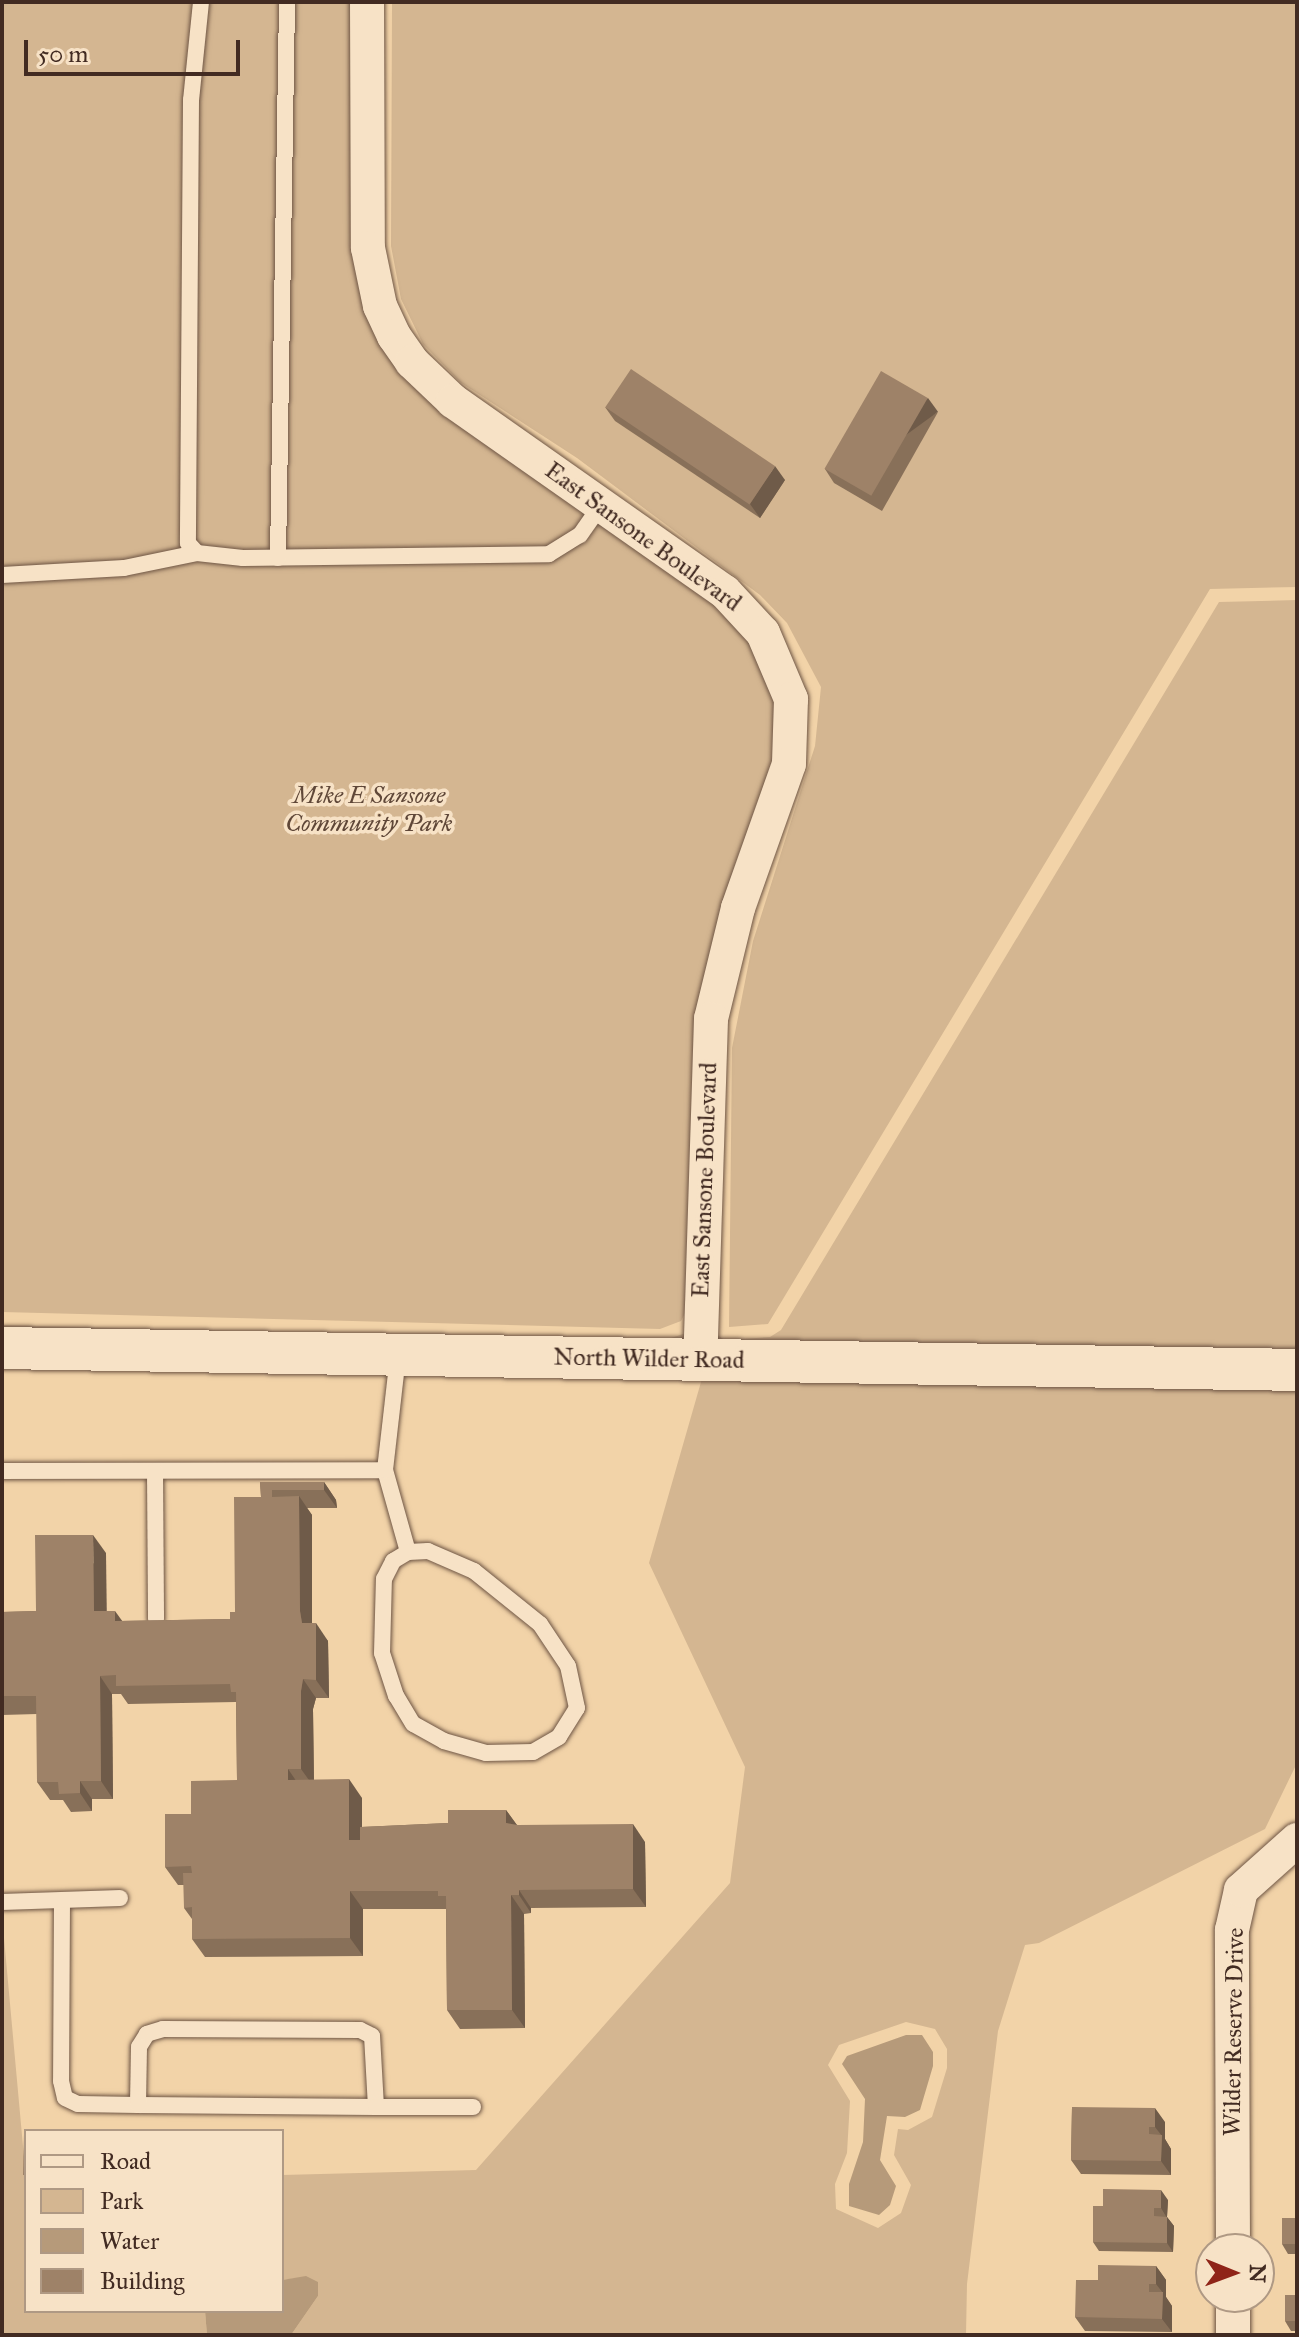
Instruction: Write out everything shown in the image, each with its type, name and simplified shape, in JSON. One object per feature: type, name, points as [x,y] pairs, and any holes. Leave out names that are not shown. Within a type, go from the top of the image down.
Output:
[{"type":"street","name":"East Sansone Boulevard","points":[[367,2],[368,248],[380,306],[412,362],[453,401],[602,504],[745,612],[775,654],[791,699],[789,764],[738,908],[711,1019],[700,1360]]},
{"type":"street","name":"North Wilder Road","points":[[2,1348],[1297,1370]]},
{"type":"street","name":"Wilder Reserve Drive","points":[[1233,2233],[1232,1930],[1241,1890],[1297,1840]]},
{"type":"street","points":[[1233,2313],[1233,2335]]},
{"type":"lane","points":[[197,553],[188,543],[187,369],[191,100],[201,2]]},
{"type":"lane","points":[[278,558],[287,2]]},
{"type":"lane","points":[[2,575],[124,568],[197,553],[278,558],[549,554],[580,535],[602,504]]},
{"type":"lane","points":[[399,1354],[385,1470],[408,1552]]},
{"type":"lane","points":[[2,1471],[385,1470]]},
{"type":"lane","points":[[155,1471],[156,1619]]},
{"type":"lane","points":[[428,1551],[474,1571],[540,1624],[568,1666],[577,1708],[559,1737],[533,1752],[486,1753],[444,1741],[413,1724],[396,1696],[382,1653],[384,1579],[393,1561],[408,1552],[428,1551]]},
{"type":"lane","points":[[2,1902],[120,1898]]},
{"type":"lane","points":[[62,1901],[65,2098],[78,2104],[473,2107]]},
{"type":"lane","points":[[138,2105],[139,2047],[147,2034],[163,2029],[329,2030],[372,2036],[376,2107]]},
{"type":"green space","name":"Mike E Sansone Community Park","points":[[2,2],[355,2],[352,209],[401,370],[459,426],[703,595],[753,645],[780,715],[776,762],[741,856],[688,1307],[681,1321],[660,1329],[2,1312]]},
{"type":"green space","points":[[370,2],[377,2],[376,246],[388,304],[412,353],[452,393],[569,469],[749,604],[775,630],[806,690],[801,744],[784,810],[739,937],[723,1001],[713,1122],[717,1335],[725,1340],[770,1337],[781,1330],[1219,602],[1297,600],[1297,1355],[2,1333],[2,1325],[659,1342],[686,1333],[702,1307],[708,1081],[717,988],[733,924],[791,763],[794,713],[783,667],[764,636],[712,585],[468,416],[413,363],[384,309],[370,264]]},
{"type":"green space","points":[[392,2],[1297,2],[1297,587],[1210,589],[768,1324],[729,1327],[732,1048],[753,941],[815,746],[821,687],[787,623],[760,595],[577,458],[460,382],[423,344],[401,299],[391,246]]},
{"type":"green space","points":[[703,1375],[1297,1385],[1297,1763],[1265,1829],[1039,1943],[1025,1945],[998,2031],[967,2284],[966,2335],[291,2335],[318,2296],[306,2277],[284,2280],[284,2175],[476,2170],[730,1883],[745,1767],[649,1563]],"holes":[[[906,2022],[935,2029],[947,2049],[947,2068],[932,2117],[908,2130],[898,2129],[894,2155],[911,2185],[901,2213],[878,2228],[836,2209],[835,2184],[847,2153],[850,2101],[828,2065],[839,2045]]]},
{"type":"green space","points":[[2,1916],[24,2157],[24,2313],[205,2313],[207,2335],[2,2335]]},
{"type":"water","points":[[906,2035],[922,2035],[933,2052],[933,2066],[920,2110],[905,2117],[887,2116],[880,2160],[896,2186],[890,2205],[879,2215],[849,2206],[849,2184],[863,2142],[865,2099],[842,2064],[847,2056]]},
{"type":"water","points":[[306,2276],[318,2282],[318,2296],[291,2335],[207,2335],[205,2313],[284,2313],[284,2280]]},
{"type":"building","points":[[631,369],[775,466],[750,504],[605,407]]},
{"type":"building","points":[[881,371],[928,398],[871,496],[824,469]]},
{"type":"building","points":[[260,1482],[324,1482],[324,1490],[272,1490],[272,1497],[299,1496],[300,1611],[302,1623],[316,1623],[316,1680],[303,1679],[301,1691],[301,1769],[288,1769],[288,1780],[349,1779],[349,1840],[360,1840],[360,1827],[448,1823],[448,1810],[506,1810],[506,1823],[518,1825],[633,1824],[633,1889],[519,1890],[519,1895],[511,1895],[512,2010],[447,2010],[446,1896],[438,1896],[438,1891],[350,1891],[350,1938],[192,1939],[192,1907],[184,1908],[183,1873],[192,1873],[191,1866],[165,1867],[165,1814],[191,1814],[191,1781],[237,1780],[236,1692],[231,1692],[230,1684],[116,1686],[116,1675],[100,1676],[101,1781],[80,1781],[80,1793],[59,1794],[58,1782],[37,1782],[36,1696],[2,1696],[2,1612],[36,1611],[35,1535],[93,1535],[94,1611],[115,1611],[115,1621],[230,1619],[230,1612],[235,1612],[234,1497],[261,1497]]},
{"type":"building","points":[[1072,2107],[1155,2108],[1155,2127],[1149,2127],[1149,2134],[1162,2135],[1161,2161],[1071,2160]]},
{"type":"building","points":[[1103,2189],[1161,2190],[1161,2208],[1154,2208],[1154,2216],[1167,2217],[1167,2243],[1093,2242],[1093,2206],[1103,2206]]},
{"type":"building","points":[[1282,2218],[1297,2218],[1297,2244],[1282,2244]]},
{"type":"building","points":[[1098,2265],[1156,2266],[1156,2284],[1149,2284],[1149,2292],[1163,2292],[1162,2319],[1075,2317],[1076,2280],[1098,2280]]},
{"type":"building","points":[[1285,2295],[1297,2295],[1297,2321],[1285,2321]]}]
